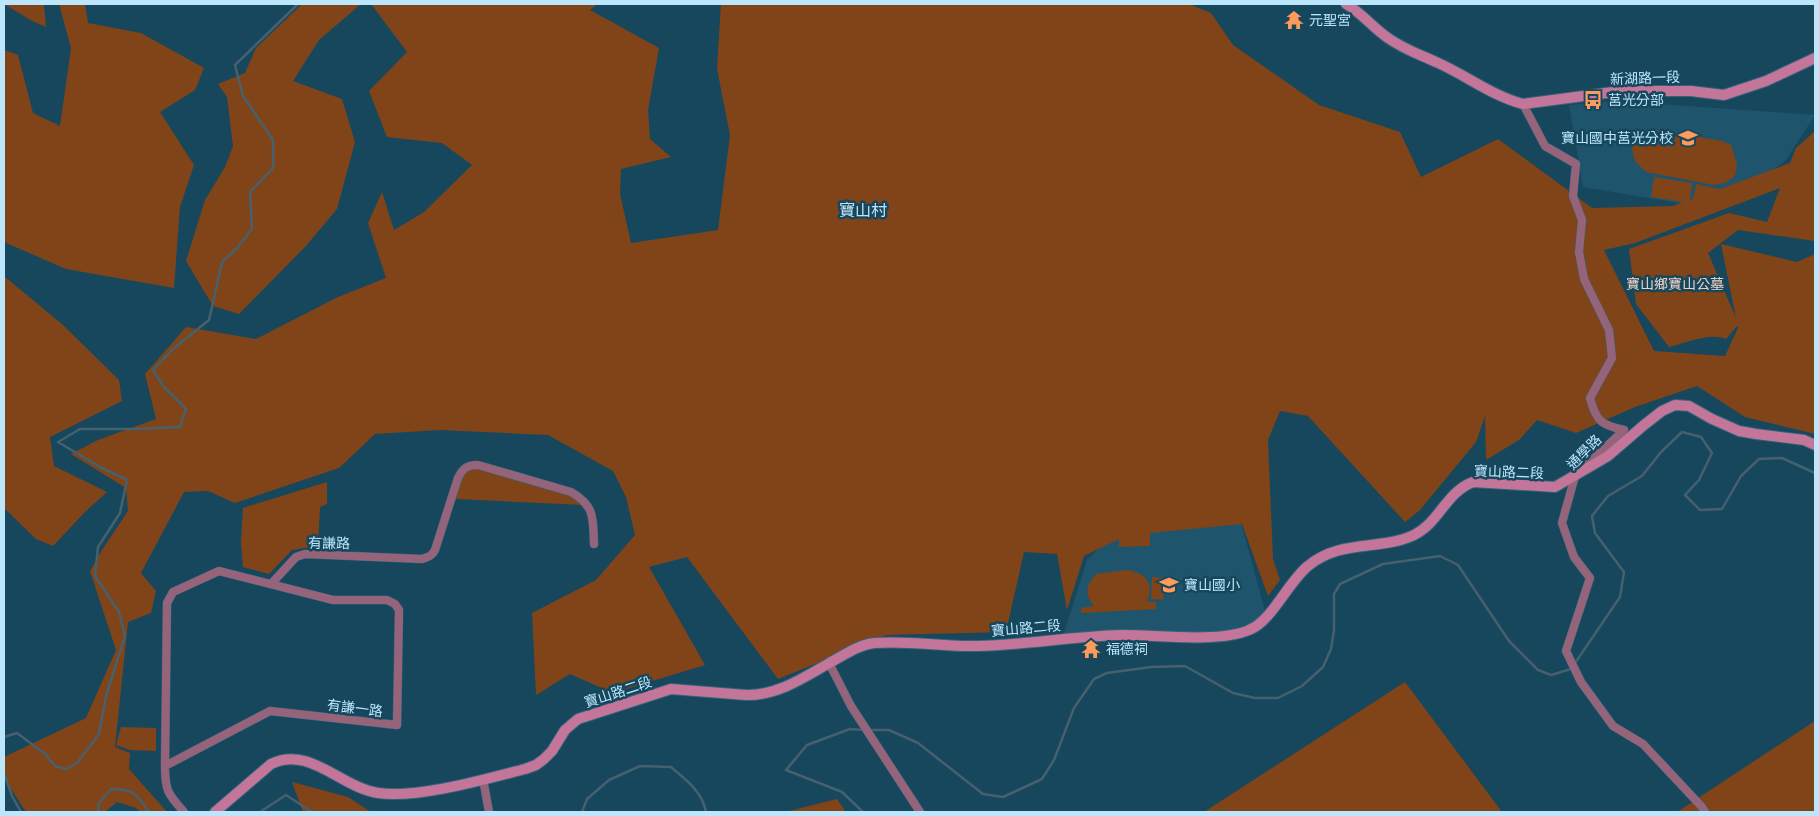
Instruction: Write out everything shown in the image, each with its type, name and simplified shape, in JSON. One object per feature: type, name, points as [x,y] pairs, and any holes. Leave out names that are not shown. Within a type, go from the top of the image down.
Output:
[{"type":"street","name":"新湖路一段","points":[[1346,4],[1356,10],[1387,37],[1408,51],[1436,61],[1508,100],[1523,104],[1621,91],[1691,91],[1724,94],[1766,81],[1815,58]]},
{"type":"street","name":"通學路","points":[[1523,104],[1545,146],[1576,164],[1573,196],[1582,220],[1579,252],[1582,270],[1584,279],[1609,330],[1612,358],[1590,398],[1594,414],[1607,427],[1624,430],[1575,476],[1562,524],[1574,557],[1590,578],[1566,650],[1581,682],[1613,726],[1643,744],[1702,806],[1705,812]]},
{"type":"street","name":"寶山路二段","points":[[215,812],[271,764],[285,758],[308,761],[366,790],[382,793],[427,791],[484,780],[536,765],[552,751],[565,730],[573,722],[587,716],[671,689],[746,695],[765,694],[784,687],[852,650],[871,644],[897,642],[979,646],[1090,636],[1212,636],[1236,634],[1251,630],[1262,623],[1295,579],[1322,556],[1354,546],[1402,539],[1415,535],[1427,526],[1452,494],[1472,482],[1554,487],[1608,456],[1662,411],[1675,405],[1689,406],[1739,431],[1797,438],[1815,445]]},
{"type":"street","name":"有謙路","points":[[272,583],[296,557],[305,554],[422,559],[428,557],[435,550],[458,478],[463,469],[470,465],[478,465],[571,492],[581,498],[588,505],[593,517],[594,544]]},
{"type":"street","points":[[184,812],[169,795],[166,787],[168,603],[173,592],[219,571],[272,583]]},
{"type":"street","name":"有謙一路","points":[[165,766],[270,711],[397,725],[399,610],[395,604],[387,600],[333,600],[272,583]]},
{"type":"street","points":[[829,663],[851,706],[880,747],[920,812]]},
{"type":"street","points":[[484,780],[489,812]]},
{"type":"shaded area","name":"寶山國中莒光分校","points":[[1616,101],[1815,115],[1786,160],[1721,210],[1583,187],[1569,105]]},
{"type":"shaded area","name":"寶山國小","points":[[1239,515],[1265,611],[1255,624],[1237,632],[1064,633],[1087,560],[1118,529]]},
{"type":"green space","points":[[4,4],[44,4],[46,27],[32,21]]},
{"type":"green space","points":[[59,4],[85,4],[88,23],[141,33],[204,68],[195,90],[160,112],[194,165],[180,207],[174,288],[66,269],[4,242],[4,50],[18,55],[33,113],[60,126],[71,48]]},
{"type":"green space","points":[[302,4],[361,4],[319,40],[293,81],[342,99],[355,142],[337,209],[305,247],[239,314],[213,306],[186,261],[205,200],[225,167],[233,146],[227,97],[218,84],[245,73],[256,48]]},
{"type":"green space","name":"寶山鄉寶山公墓","points":[[371,4],[597,4],[590,10],[659,48],[648,110],[650,139],[671,157],[621,169],[620,194],[631,243],[718,230],[730,135],[717,69],[721,4],[1189,4],[1211,13],[1233,45],[1319,105],[1400,132],[1421,177],[1498,139],[1592,208],[1673,206],[1683,202],[1651,197],[1654,177],[1692,183],[1690,200],[1693,199],[1696,184],[1720,189],[1790,163],[1796,148],[1815,131],[1815,241],[1738,230],[1708,253],[1736,318],[1721,244],[1797,262],[1815,254],[1815,434],[1745,417],[1697,386],[1635,407],[1576,433],[1537,420],[1519,440],[1486,460],[1485,416],[1476,442],[1420,510],[1405,522],[1308,416],[1280,411],[1268,440],[1273,559],[1280,580],[1268,596],[1242,524],[1150,533],[1150,546],[1119,547],[1119,539],[1084,556],[1067,610],[1057,554],[1024,552],[1006,632],[887,635],[778,679],[687,557],[649,567],[705,665],[613,693],[570,674],[536,695],[532,613],[596,580],[635,535],[626,497],[613,471],[548,435],[440,430],[375,434],[339,468],[235,503],[208,491],[184,492],[141,573],[156,591],[151,613],[128,622],[115,747],[130,753],[129,769],[167,812],[140,812],[136,808],[117,802],[105,812],[26,812],[4,778],[4,757],[86,718],[116,650],[90,571],[128,511],[126,488],[71,454],[98,440],[156,419],[145,374],[186,327],[256,339],[338,297],[386,278],[368,223],[382,192],[394,230],[424,212],[472,165],[442,143],[387,137],[369,91],[407,52]],"holes":[[[1780,188],[1767,222],[1729,213],[1629,249],[1636,304],[1669,347],[1706,337],[1726,339],[1737,326],[1738,328],[1725,356],[1654,351],[1604,250],[1635,243]]]},
{"type":"green space","points":[[1651,129],[1722,141],[1731,145],[1737,164],[1735,176],[1725,183],[1714,185],[1646,172],[1635,161],[1632,150],[1634,140],[1641,132]]},
{"type":"green space","points":[[4,276],[63,325],[119,380],[122,401],[50,437],[54,466],[107,492],[53,546],[36,539],[4,508]]},
{"type":"green space","points":[[479,467],[568,495],[583,505],[456,499],[462,478],[468,471]]},
{"type":"green space","points":[[327,482],[327,504],[320,507],[318,546],[292,550],[269,574],[243,567],[241,542],[243,508]]},
{"type":"green space","points":[[1127,570],[1144,576],[1147,580],[1150,589],[1147,602],[1156,602],[1156,609],[1081,613],[1081,608],[1094,606],[1089,598],[1088,586],[1096,574]]},
{"type":"green space","points":[[1152,577],[1164,578],[1163,600],[1151,599]]},
{"type":"green space","points":[[1405,682],[1502,812],[1204,812]]},
{"type":"green space","points":[[1815,721],[1815,812],[1677,812]]},
{"type":"green space","points":[[121,727],[156,728],[156,751],[130,750],[116,745]]},
{"type":"green space","points":[[292,782],[348,797],[371,812],[303,812]]},
{"type":"green space","points":[[837,799],[846,812],[785,812]]},
{"type":"waterway","points":[[4,737],[17,733],[45,754],[55,766],[66,769],[77,763],[99,734],[106,696],[125,636],[119,612],[95,576],[98,547],[120,513],[127,480],[100,467],[58,442],[80,429],[180,427],[186,409],[164,387],[153,370],[173,349],[209,320],[222,262],[237,248],[252,229],[250,192],[273,168],[273,140],[243,96],[235,65],[298,4]]},
{"type":"waterway","points":[[869,730],[889,730],[918,743],[983,794],[1003,797],[1042,779],[1054,760],[1074,708],[1094,679],[1107,673],[1151,667],[1185,666],[1233,693],[1255,698],[1278,698],[1302,686],[1323,667],[1331,649],[1334,630],[1334,594],[1340,584],[1383,564],[1440,556],[1458,565],[1509,641],[1538,670],[1551,675],[1571,669],[1620,597],[1624,572],[1595,533],[1592,516],[1608,496],[1642,476],[1661,452],[1682,432],[1701,437],[1712,453],[1699,480],[1685,495],[1700,510],[1722,509],[1741,476],[1759,459],[1782,458],[1815,473]]},
{"type":"waterway","points":[[863,812],[842,792],[786,770],[807,745],[850,729],[864,730]]},
{"type":"waterway","points":[[582,812],[587,799],[609,780],[640,766],[671,767],[688,781],[697,792],[706,812]]},
{"type":"waterway","points":[[4,773],[12,796],[21,812]]},
{"type":"waterway","points":[[98,812],[99,803],[111,789],[125,790],[134,794],[149,812]]},
{"type":"waterway","points":[[260,812],[286,795],[312,812]]},
{"type":"place","name":"元聖宮","points":[[1294,20]]},
{"type":"place","name":"莒光分部","points":[[1593,100]]},
{"type":"place","name":"寶山國中莒光分校","points":[[1688,138]]},
{"type":"place","name":"寶山國小","points":[[1169,585]]},
{"type":"place","name":"福德祠","points":[[1091,649]]},
{"type":"district","name":"寶山村","points":[[863,210]]}]
